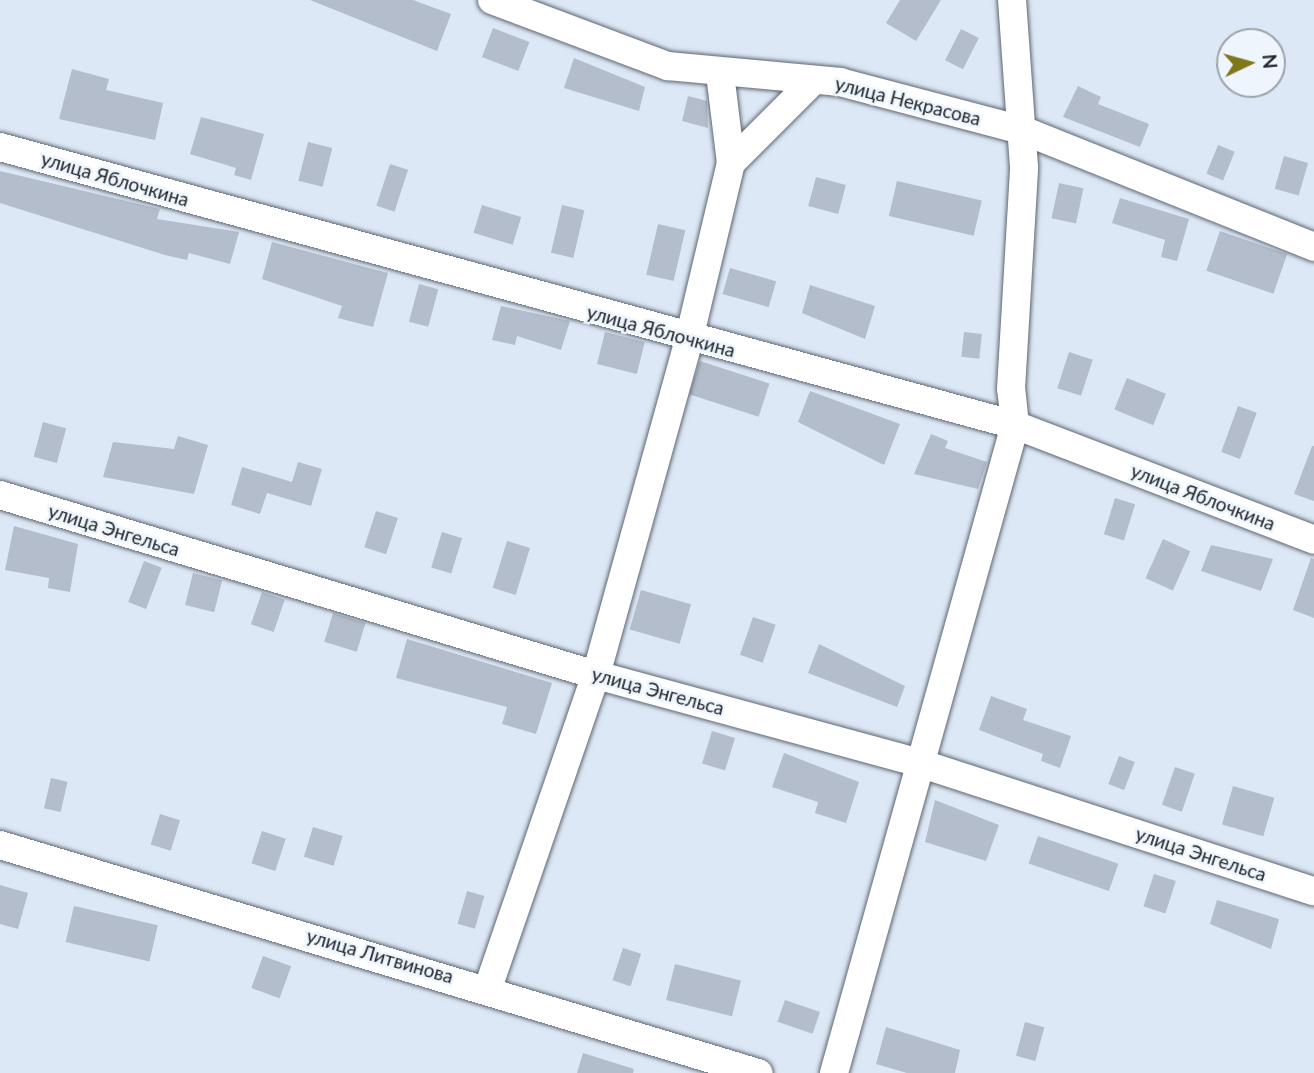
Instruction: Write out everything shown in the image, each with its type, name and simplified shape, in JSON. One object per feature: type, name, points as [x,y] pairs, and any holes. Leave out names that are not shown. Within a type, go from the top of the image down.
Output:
[{"type":"street","name":"улица Некрасова","points":[[492,0],[668,65],[720,74],[814,80],[1023,130],[1314,247]]},
{"type":"street","points":[[834,1073],[1015,425],[1023,130],[1012,0]]},
{"type":"street","points":[[488,988],[596,674],[689,339],[731,163],[720,74]]},
{"type":"street","points":[[731,163],[814,80]]},
{"type":"street","name":"улица Яблочкина","points":[[0,147],[689,339],[1015,425],[1314,540]]},
{"type":"street","name":"улица Энгельса","points":[[0,495],[596,674],[919,763],[1314,891]]},
{"type":"street","name":"улица Литвинова","points":[[0,845],[488,988],[758,1073]]},
{"type":"building","points":[[310,0],[413,0],[451,14],[437,51]]},
{"type":"building","points":[[900,0],[941,0],[916,41],[886,23]]},
{"type":"building","points":[[493,28],[529,42],[518,71],[482,57]]},
{"type":"building","points":[[961,29],[979,38],[963,69],[945,60]]},
{"type":"building","points":[[574,58],[645,87],[639,111],[564,88]]},
{"type":"building","points":[[72,69],[109,79],[106,90],[163,103],[155,140],[59,119]]},
{"type":"building","points":[[1078,86],[1101,97],[1098,104],[1149,124],[1140,147],[1063,117]]},
{"type":"building","points":[[688,96],[707,101],[708,128],[682,121]]},
{"type":"building","points":[[201,117],[264,134],[251,180],[234,175],[236,168],[190,154]]},
{"type":"building","points":[[308,142],[332,148],[323,187],[298,181]]},
{"type":"building","points":[[1218,145],[1235,152],[1223,180],[1206,174]]},
{"type":"building","points":[[1284,156],[1308,163],[1299,196],[1275,189]]},
{"type":"building","points":[[390,164],[408,170],[394,212],[376,206]]},
{"type":"building","points":[[0,171],[160,209],[157,219],[239,232],[230,264],[189,253],[187,260],[165,255],[0,203]]},
{"type":"building","points":[[816,177],[846,185],[838,214],[808,206]]},
{"type":"building","points":[[897,181],[982,201],[974,236],[889,216]]},
{"type":"building","points":[[1059,183],[1083,188],[1076,223],[1052,218]]},
{"type":"building","points":[[1120,198],[1189,219],[1177,261],[1161,257],[1165,240],[1112,223]]},
{"type":"building","points":[[482,205],[521,217],[513,245],[474,233]]},
{"type":"building","points":[[562,205],[584,210],[573,258],[551,253]]},
{"type":"building","points":[[658,224],[685,230],[674,281],[646,275]]},
{"type":"building","points":[[1220,231],[1287,254],[1273,294],[1206,271]]},
{"type":"building","points":[[272,242],[388,273],[373,327],[338,318],[342,306],[262,279]]},
{"type":"building","points":[[730,268],[776,281],[769,307],[723,294]]},
{"type":"building","points":[[419,284],[438,289],[428,327],[409,322]]},
{"type":"building","points":[[810,285],[875,306],[865,339],[802,313]]},
{"type":"building","points":[[501,306],[570,321],[561,350],[517,336],[515,345],[492,340]]},
{"type":"building","points":[[605,332],[645,342],[637,374],[597,364]]},
{"type":"building","points":[[964,332],[982,334],[979,359],[961,357]]},
{"type":"building","points":[[1069,352],[1093,360],[1081,396],[1057,388]]},
{"type":"building","points":[[700,361],[769,384],[759,417],[689,394]]},
{"type":"building","points":[[1127,378],[1166,394],[1153,425],[1114,410]]},
{"type":"building","points":[[810,391],[900,424],[884,465],[798,422]]},
{"type":"building","points":[[1238,406],[1257,413],[1240,459],[1221,452]]},
{"type":"building","points":[[43,422],[66,428],[57,463],[34,457]]},
{"type":"building","points":[[931,434],[948,441],[945,448],[987,462],[978,489],[914,474]]},
{"type":"building","points":[[178,436],[208,445],[194,494],[103,477],[113,442],[174,449]]},
{"type":"building","points":[[1314,446],[1314,501],[1294,494]]},
{"type":"building","points":[[298,462],[322,469],[311,506],[267,493],[260,514],[231,505],[242,467],[292,482]]},
{"type":"building","points":[[1115,498],[1135,504],[1124,540],[1104,534]]},
{"type":"building","points":[[376,511],[398,518],[386,554],[364,547]]},
{"type":"building","points":[[14,526],[78,544],[70,592],[48,588],[49,578],[5,570]]},
{"type":"building","points":[[442,532],[462,538],[451,574],[431,567]]},
{"type":"building","points":[[1163,539],[1190,551],[1173,590],[1146,578]]},
{"type":"building","points":[[507,541],[530,548],[516,595],[493,588]]},
{"type":"building","points":[[1211,545],[1273,559],[1261,591],[1201,571]]},
{"type":"building","points":[[1311,558],[1314,559],[1314,618],[1293,610]]},
{"type":"building","points":[[144,561],[162,568],[146,609],[128,602]]},
{"type":"building","points":[[193,573],[222,580],[214,612],[185,605]]},
{"type":"building","points":[[641,590],[691,604],[680,644],[630,629]]},
{"type":"building","points":[[262,592],[285,600],[274,632],[251,624]]},
{"type":"building","points":[[333,613],[366,623],[357,652],[324,642]]},
{"type":"building","points":[[753,617],[776,625],[763,663],[740,655]]},
{"type":"building","points":[[407,639],[552,683],[536,734],[502,724],[507,707],[396,678]]},
{"type":"building","points":[[819,644],[905,686],[897,707],[808,673]]},
{"type":"building","points":[[991,696],[1027,709],[1023,720],[1071,736],[1060,768],[1041,761],[1043,754],[979,730]]},
{"type":"building","points":[[712,731],[735,738],[725,771],[702,764]]},
{"type":"building","points":[[784,753],[859,782],[846,823],[815,813],[818,802],[772,787]]},
{"type":"building","points":[[1119,756],[1135,762],[1124,790],[1108,784]]},
{"type":"building","points":[[1175,767],[1195,774],[1182,812],[1162,805]]},
{"type":"building","points":[[51,778],[68,782],[61,812],[44,808]]},
{"type":"building","points":[[1233,786],[1274,798],[1263,836],[1222,824]]},
{"type":"building","points":[[935,800],[999,825],[986,861],[925,842]]},
{"type":"building","points":[[160,814],[180,820],[171,851],[151,845]]},
{"type":"building","points":[[313,827],[343,836],[334,866],[304,857]]},
{"type":"building","points":[[262,831],[286,839],[275,871],[251,863]]},
{"type":"building","points":[[1038,836],[1118,864],[1109,891],[1029,863]]},
{"type":"building","points":[[1154,874],[1176,881],[1165,913],[1143,906]]},
{"type":"building","points":[[0,885],[28,893],[18,929],[0,924]]},
{"type":"building","points":[[467,891],[484,896],[475,929],[458,924]]},
{"type":"building","points":[[1217,900],[1279,919],[1271,949],[1210,924]]},
{"type":"building","points":[[74,906],[158,925],[149,961],[66,942]]},
{"type":"building","points":[[623,948],[641,954],[631,986],[612,980]]},
{"type":"building","points":[[263,956],[291,966],[280,998],[251,988]]},
{"type":"building","points":[[675,964],[741,980],[732,1016],[666,1000]]},
{"type":"building","points":[[785,1000],[820,1012],[812,1034],[778,1022]]},
{"type":"building","points":[[1025,1022],[1044,1027],[1035,1061],[1016,1056]]},
{"type":"building","points":[[886,1027],[960,1050],[955,1073],[907,1073],[876,1064]]},
{"type":"building","points":[[583,1053],[634,1069],[633,1073],[577,1073]]}]
